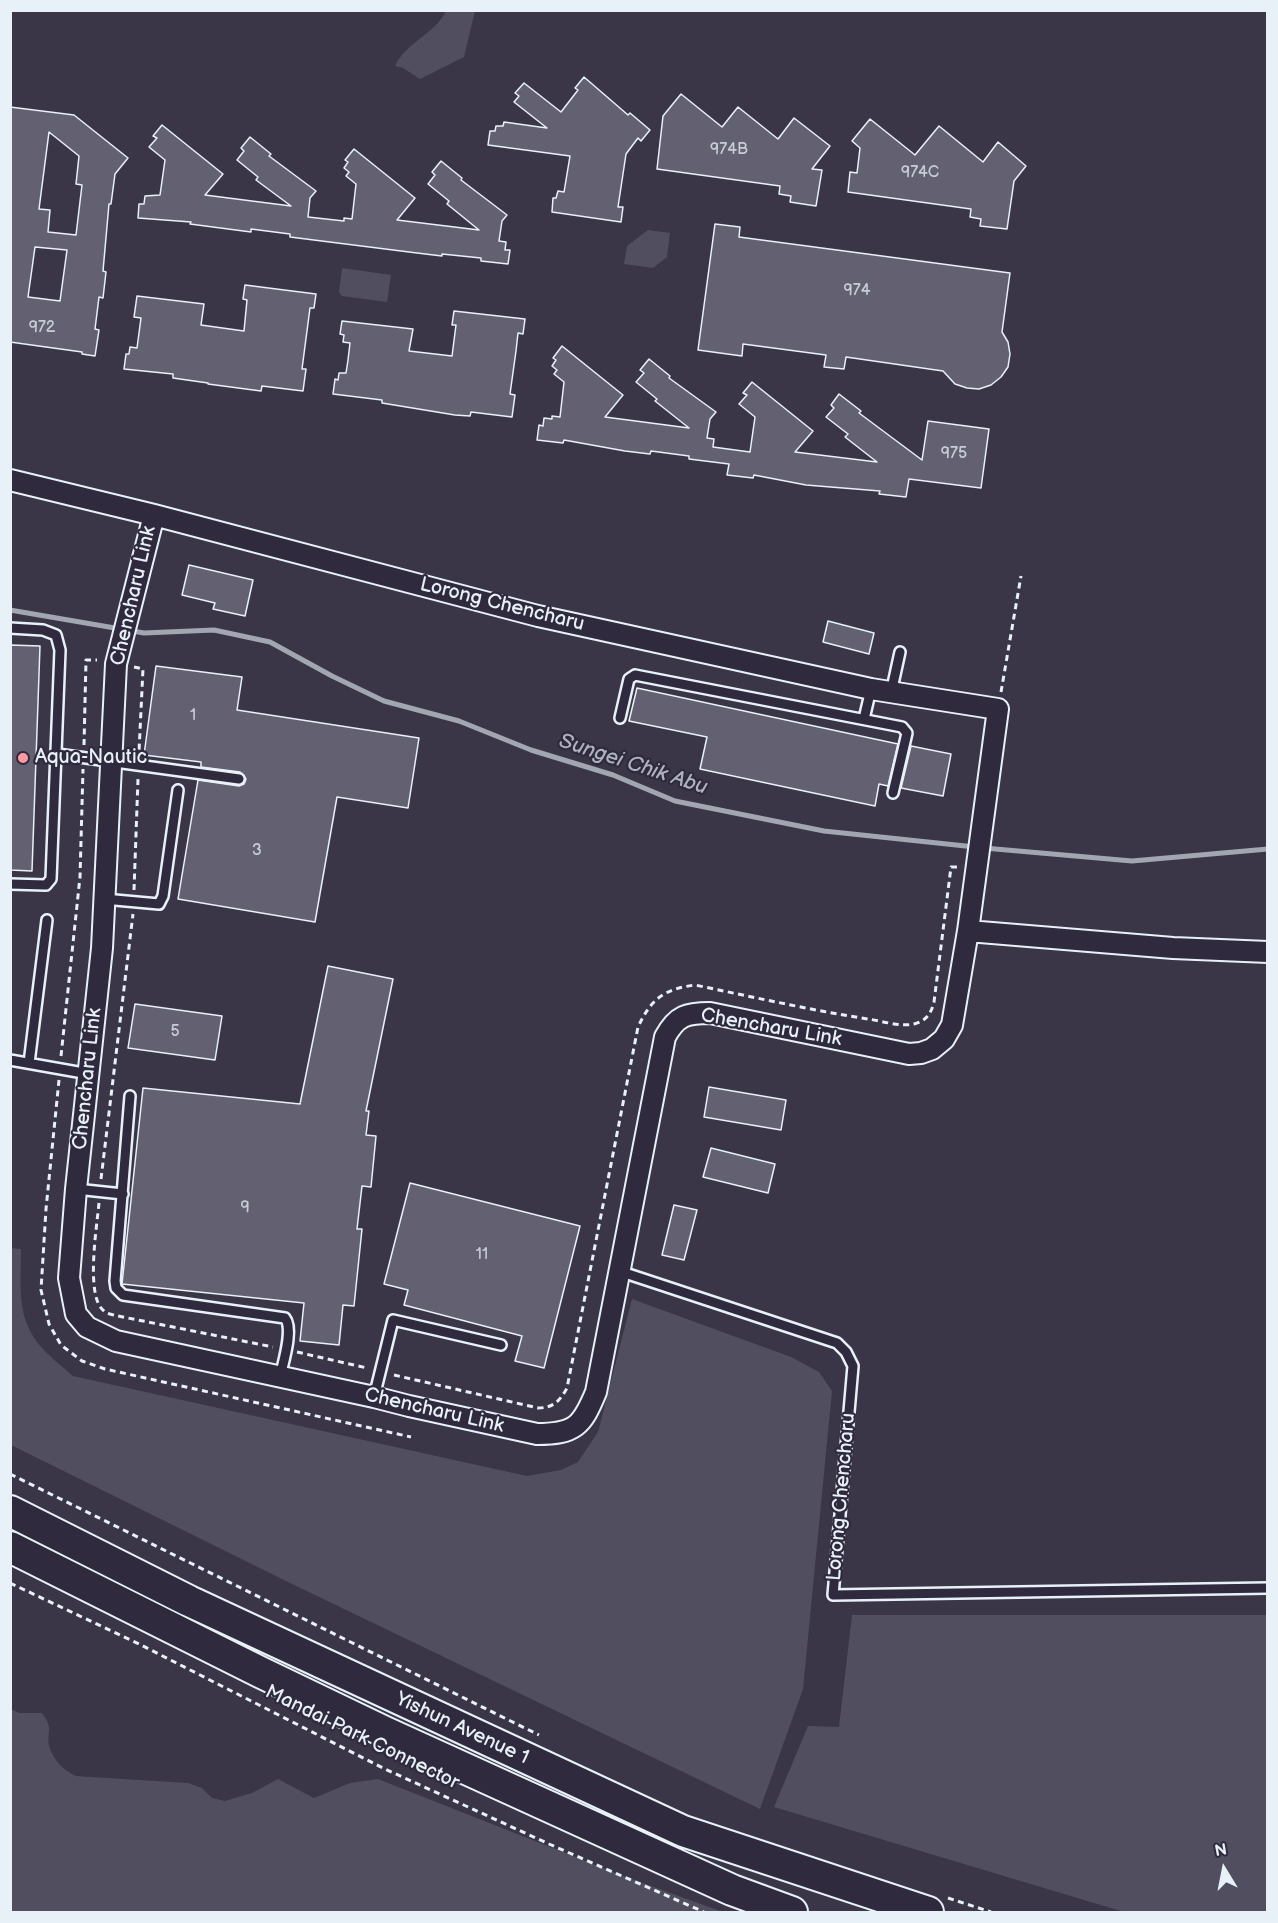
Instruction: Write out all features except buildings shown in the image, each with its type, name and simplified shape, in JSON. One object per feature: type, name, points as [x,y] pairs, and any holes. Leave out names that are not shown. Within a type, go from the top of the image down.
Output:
[{"type":"main road","name":"Yishun Avenue 1","points":[[10,1510],[189,1601],[683,1831],[938,1905]]},
{"type":"main road","name":"Yishun Avenue 1","points":[[10,1547],[385,1732],[732,1890],[792,1912]]},
{"type":"street","name":"Lorong Chencharu","points":[[10,480],[154,514],[538,616],[871,690],[998,709]]},
{"type":"street","name":"Chencharu Link","points":[[154,514],[117,658],[102,948],[76,1189],[69,1278],[76,1314],[87,1327],[116,1341],[375,1396],[409,1407],[537,1434],[559,1434],[574,1427],[586,1416],[596,1392],[665,1036],[671,1026],[681,1017],[694,1013],[710,1013],[909,1054],[932,1049],[944,1039],[952,1025],[968,931],[969,866],[983,819],[998,709]]},
{"type":"street","points":[[968,931],[1173,948],[1268,952]]},
{"type":"lane","points":[[10,628],[49,632],[56,635],[60,650],[51,879],[46,885],[10,884]]},
{"type":"lane","points":[[891,693],[900,652]]},
{"type":"lane","points":[[620,718],[629,679],[635,675],[905,728],[907,733],[893,793]]},
{"type":"lane","points":[[864,719],[871,690]]},
{"type":"lane","points":[[57,754],[239,779]]},
{"type":"lane","points":[[104,899],[159,904],[163,896],[178,790]]},
{"type":"lane","points":[[28,1063],[47,920]]},
{"type":"lane","points":[[10,1060],[89,1074]]},
{"type":"lane","points":[[130,1096],[116,1288],[123,1294],[285,1318],[290,1326],[280,1377]]},
{"type":"lane","points":[[76,1189],[123,1194]]},
{"type":"lane","name":"Lorong Chencharu","points":[[619,1271],[837,1343],[846,1352],[853,1366],[833,1595],[1268,1588]]},
{"type":"lane","points":[[375,1396],[393,1320],[501,1345]]},
{"type":"path","points":[[998,709],[1021,576]]},
{"type":"path","points":[[117,658],[143,669],[134,892]]},
{"type":"path","points":[[389,1373],[538,1408],[553,1406],[561,1399],[567,1388],[638,1027],[646,1009],[660,996],[678,987],[695,984],[822,1012],[898,1023],[911,1024],[922,1021],[931,1014],[934,1002],[951,867],[969,866]]},
{"type":"path","points":[[134,904],[99,1191],[93,1279],[96,1299],[104,1311],[118,1316],[377,1371]]},
{"type":"path","points":[[10,1474],[544,1738]]},
{"type":"path","name":"Mandai Park Connector","points":[[10,1583],[139,1644],[385,1768],[704,1912]]},
{"type":"path","points":[[938,1905],[991,1912]]},
{"type":"shaded area","points":[[446,11],[475,11],[464,57],[420,79],[403,68],[395,66],[406,51],[435,26]]},
{"type":"shaded area","points":[[648,230],[670,233],[667,257],[653,268],[624,264],[627,246]]},
{"type":"shaded area","points":[[342,268],[391,275],[387,302],[342,296],[339,292]]},
{"type":"shaded area","points":[[10,1248],[21,1249],[21,1296],[27,1324],[35,1339],[47,1353],[73,1376],[527,1476],[561,1470],[578,1462],[598,1432],[632,1299],[791,1357],[819,1372],[832,1391],[803,1689],[760,1809],[288,1582],[11,1445]]},
{"type":"shaded area","points":[[852,1615],[1267,1615],[1267,1912],[1124,1912],[774,1807],[808,1726],[839,1727]]},
{"type":"shaded area","points":[[11,1709],[19,1713],[42,1713],[49,1728],[49,1744],[52,1754],[61,1766],[76,1776],[188,1783],[202,1788],[212,1798],[225,1801],[252,1793],[278,1779],[314,1798],[350,1783],[378,1779],[626,1877],[723,1912],[11,1912]]},
{"type":"waterway","name":"Sungei Chik Abu","points":[[10,610],[144,633],[214,630],[270,642],[384,701],[459,721],[531,750],[613,775],[675,801],[824,831],[975,847]]},
{"type":"waterway","name":"Sungei Chik Abu","points":[[984,848],[1132,861],[1268,849]]},
{"type":"place","name":"Aqua-Nautic","points":[[23,758]]}]
